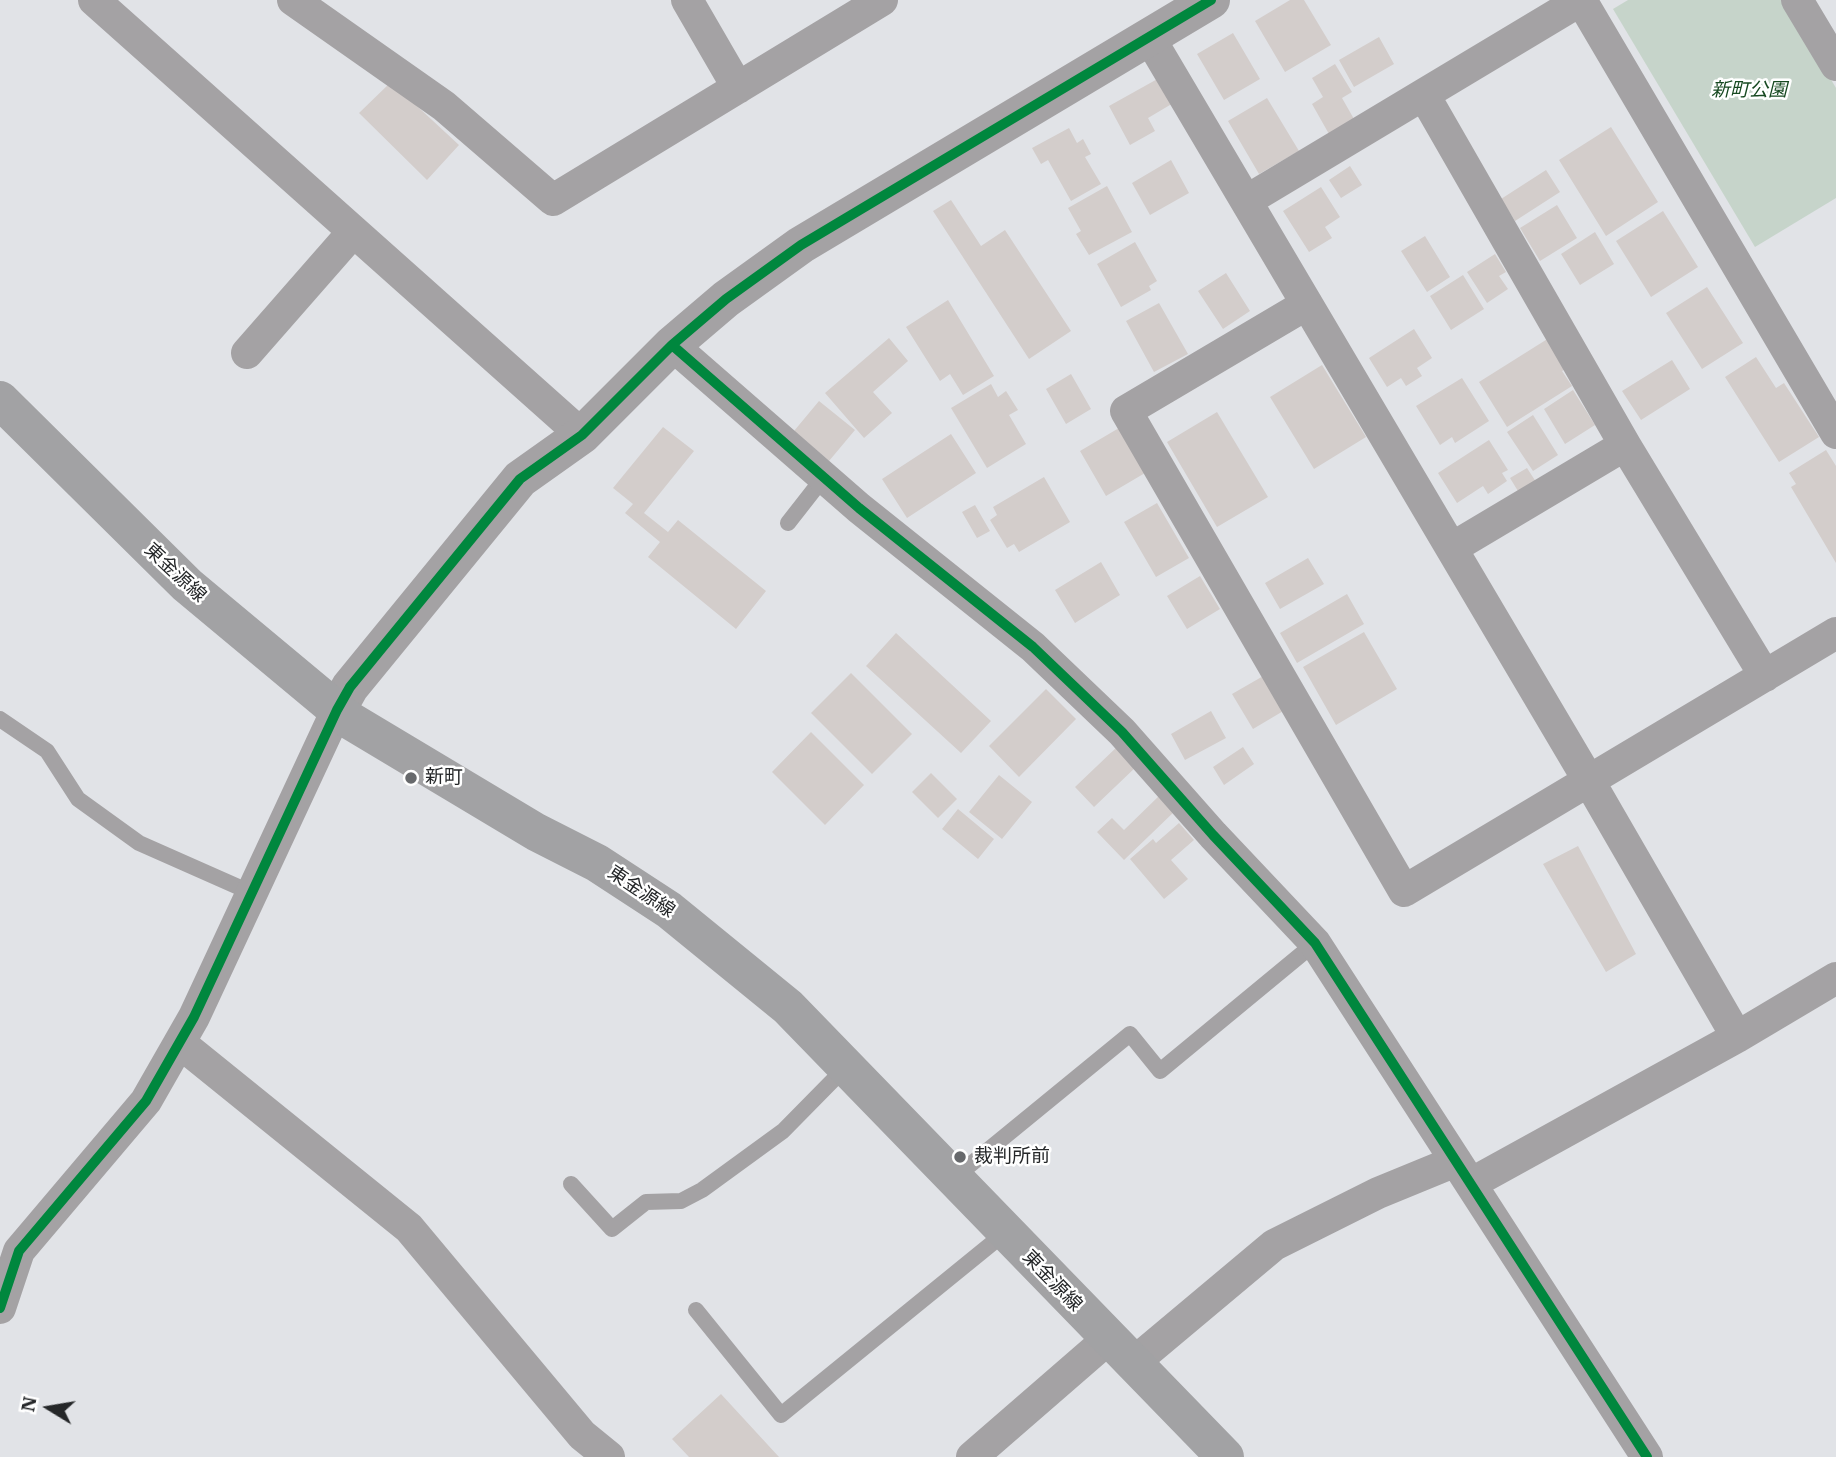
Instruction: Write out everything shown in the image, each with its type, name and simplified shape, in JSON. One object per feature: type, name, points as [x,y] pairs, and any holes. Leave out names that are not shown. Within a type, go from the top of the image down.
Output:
[{"type":"main road","name":"東金源線","points":[[0,400],[187,585],[349,720],[536,832],[597,863],[669,909],[788,1007],[1224,1457]]},
{"type":"street","points":[[293,0],[444,106],[553,200],[882,0]]},
{"type":"street","points":[[687,0],[738,88]]},
{"type":"street","points":[[0,1308],[19,1251],[146,1101],[180,1043],[350,687],[520,479],[582,435],[672,345],[726,299],[801,245],[1212,0]]},
{"type":"street","points":[[1246,201],[1581,0],[1836,433]]},
{"type":"street","points":[[1797,0],[1836,65]]},
{"type":"street","points":[[109,4],[353,232],[582,435]]},
{"type":"street","points":[[1149,37],[1452,548],[1737,1037]]},
{"type":"street","points":[[1424,94],[1625,445],[1765,676]]},
{"type":"street","points":[[247,354],[353,232]]},
{"type":"street","points":[[1307,304],[1126,411],[1404,891],[1836,633]]},
{"type":"street","points":[[672,345],[859,508],[1033,647],[1122,732],[1213,835],[1315,943],[1647,1457]]},
{"type":"street","points":[[1452,548],[1625,445]]},
{"type":"street","points":[[972,1457],[1274,1245],[1378,1193],[1464,1172],[1737,1037],[1836,978]]},
{"type":"street","points":[[180,1043],[409,1228],[582,1435],[609,1457]]},
{"type":"lane","points":[[788,523],[824,477]]},
{"type":"lane","points":[[0,719],[47,751],[78,799],[139,843],[252,893]]},
{"type":"lane","points":[[954,1178],[1130,1034],[1160,1071],[1315,943]]},
{"type":"lane","points":[[571,1184],[612,1229],[646,1202],[681,1201],[702,1190],[783,1130],[846,1067]]},
{"type":"lane","points":[[696,1310],[781,1415],[1006,1232]]},
{"type":"green space","name":"新町公園","points":[[1628,0],[1784,0],[1836,88],[1836,198],[1755,247],[1613,9]]},
{"type":"building","points":[[1290,0],[1304,0],[1331,45],[1285,72],[1255,21]]},
{"type":"building","points":[[1233,33],[1260,79],[1224,100],[1197,54]]},
{"type":"building","points":[[1379,37],[1394,64],[1354,87],[1339,60]]},
{"type":"building","points":[[1335,64],[1352,92],[1342,98],[1354,119],[1329,134],[1312,104],[1323,97],[1312,78]]},
{"type":"building","points":[[1161,77],[1175,102],[1148,118],[1155,131],[1130,145],[1109,106]]},
{"type":"building","points":[[391,82],[459,145],[427,180],[359,113]]},
{"type":"building","points":[[1267,98],[1299,151],[1259,174],[1228,121]]},
{"type":"building","points":[[1611,127],[1658,202],[1606,236],[1559,160]]},
{"type":"building","points":[[1069,128],[1077,143],[1083,139],[1091,154],[1085,157],[1101,184],[1071,201],[1048,160],[1041,164],[1032,148]]},
{"type":"building","points":[[1171,160],[1189,193],[1150,215],[1132,183]]},
{"type":"building","points":[[1350,166],[1362,185],[1341,198],[1329,180]]},
{"type":"building","points":[[1546,170],[1560,192],[1515,221],[1501,199]]},
{"type":"building","points":[[1107,186],[1132,232],[1089,255],[1076,234],[1081,231],[1068,208]]},
{"type":"building","points":[[1321,187],[1340,217],[1325,227],[1332,238],[1309,252],[1283,211]]},
{"type":"building","points":[[951,200],[981,246],[1005,230],[1071,331],[1029,359],[933,211]]},
{"type":"building","points":[[1557,205],[1577,238],[1540,261],[1520,228]]},
{"type":"building","points":[[1663,211],[1698,267],[1651,297],[1616,241]]},
{"type":"building","points":[[1595,232],[1614,264],[1580,285],[1561,254]]},
{"type":"building","points":[[1425,236],[1450,277],[1427,292],[1401,251]]},
{"type":"building","points":[[1135,242],[1157,281],[1149,286],[1151,290],[1121,307],[1097,264]]},
{"type":"building","points":[[1495,254],[1506,272],[1499,276],[1508,289],[1487,303],[1467,272]]},
{"type":"building","points":[[1226,273],[1250,311],[1223,329],[1198,291]]},
{"type":"building","points":[[1463,275],[1484,309],[1451,330],[1430,296]]},
{"type":"building","points":[[1707,287],[1743,343],[1702,369],[1666,313]]},
{"type":"building","points":[[948,300],[994,376],[963,395],[950,374],[940,381],[906,327]]},
{"type":"building","points":[[1159,303],[1188,354],[1154,372],[1126,321]]},
{"type":"building","points":[[1414,329],[1432,358],[1417,368],[1422,376],[1406,386],[1401,378],[1387,387],[1369,358]]},
{"type":"building","points":[[889,338],[908,361],[873,392],[892,413],[864,438],[825,393]]},
{"type":"building","points":[[1549,338],[1568,368],[1562,371],[1572,386],[1507,427],[1479,382]]},
{"type":"building","points":[[1756,357],[1776,388],[1784,383],[1819,437],[1779,462],[1725,377]]},
{"type":"building","points":[[1672,360],[1690,389],[1641,420],[1622,391]]},
{"type":"building","points":[[1322,365],[1366,437],[1314,469],[1270,397]]},
{"type":"building","points":[[1071,374],[1091,409],[1066,424],[1046,389]]},
{"type":"building","points":[[1462,378],[1489,421],[1455,443],[1452,437],[1440,445],[1416,406]]},
{"type":"building","points":[[991,384],[998,397],[1006,391],[1018,410],[1009,415],[1026,444],[987,468],[951,408]]},
{"type":"building","points":[[1573,390],[1595,425],[1565,444],[1544,409]]},
{"type":"building","points":[[819,401],[855,430],[829,461],[794,431]]},
{"type":"building","points":[[1217,412],[1268,497],[1217,527],[1167,442]]},
{"type":"building","points":[[1533,415],[1558,455],[1533,471],[1507,432]]},
{"type":"building","points":[[663,427],[694,451],[644,513],[668,532],[678,520],[766,591],[736,629],[648,557],[660,542],[625,513],[633,504],[613,488]]},
{"type":"building","points":[[1119,428],[1145,473],[1106,496],[1080,451]]},
{"type":"building","points":[[951,434],[976,473],[907,518],[882,479]]},
{"type":"building","points":[[1489,440],[1508,470],[1502,473],[1507,481],[1488,494],[1483,486],[1457,503],[1438,473]]},
{"type":"building","points":[[1826,450],[1836,466],[1836,563],[1791,487],[1796,484],[1789,473]]},
{"type":"building","points":[[1527,468],[1538,485],[1521,496],[1510,478]]},
{"type":"building","points":[[1044,477],[1070,522],[1019,552],[1014,544],[1007,548],[990,520],[997,515],[993,507]]},
{"type":"building","points":[[1157,503],[1189,558],[1156,577],[1124,522]]},
{"type":"building","points":[[975,505],[990,531],[977,538],[962,512]]},
{"type":"building","points":[[1308,558],[1324,584],[1280,609],[1265,583]]},
{"type":"building","points":[[1101,562],[1120,595],[1075,623],[1055,590]]},
{"type":"building","points":[[1200,576],[1220,609],[1187,629],[1167,596]]},
{"type":"building","points":[[1347,594],[1364,624],[1297,663],[1280,633]]},
{"type":"building","points":[[1364,632],[1397,689],[1336,725],[1303,667]]},
{"type":"building","points":[[896,633],[991,721],[961,753],[866,666]]},
{"type":"building","points":[[851,673],[912,734],[872,774],[811,713]]},
{"type":"building","points":[[1265,675],[1285,710],[1253,729],[1232,694]]},
{"type":"building","points":[[1046,689],[1076,719],[1019,777],[989,746]]},
{"type":"building","points":[[1211,711],[1226,738],[1185,760],[1171,734]]},
{"type":"building","points":[[811,732],[864,785],[825,825],[772,772]]},
{"type":"building","points":[[1119,745],[1138,765],[1094,807],[1075,787]]},
{"type":"building","points":[[1243,747],[1254,764],[1224,785],[1213,767]]},
{"type":"building","points":[[931,773],[957,799],[938,818],[912,792]]},
{"type":"building","points":[[999,775],[1032,802],[1002,839],[969,812]]},
{"type":"building","points":[[1161,794],[1176,810],[1124,860],[1097,832],[1112,818],[1124,830]]},
{"type":"building","points":[[958,809],[994,839],[978,859],[942,829]]},
{"type":"building","points":[[1179,823],[1194,840],[1171,860],[1188,879],[1164,899],[1130,859],[1153,839],[1156,843]]},
{"type":"building","points":[[1578,846],[1636,954],[1606,972],[1543,864]]},
{"type":"building","points":[[721,1394],[779,1457],[689,1457],[672,1439]]},
{"type":"cycle path","points":[[0,1308],[19,1251],[146,1101],[194,1017],[350,687],[520,479],[582,435],[672,345],[726,299],[801,245],[1211,0]]},
{"type":"cycle path","points":[[672,345],[859,508],[1033,647],[1122,732],[1213,835],[1315,943],[1647,1457]]},
{"type":"place","name":"新町","points":[[411,778]]},
{"type":"place","name":"裁判所前","points":[[960,1157]]}]
